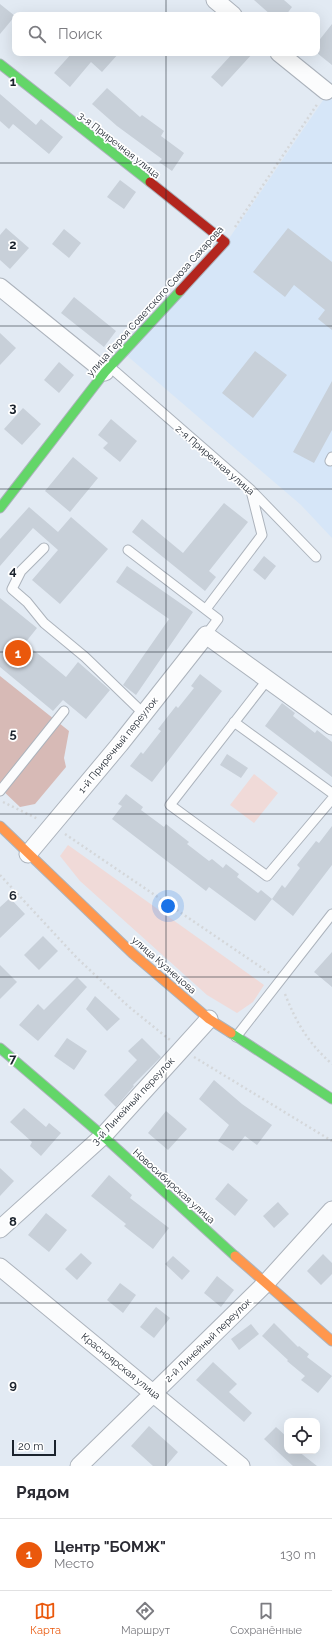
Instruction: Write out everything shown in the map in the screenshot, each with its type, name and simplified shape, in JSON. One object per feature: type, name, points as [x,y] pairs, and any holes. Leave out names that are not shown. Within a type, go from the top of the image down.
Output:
[{"type":"street","points":[[215,0],[229,12]]},
{"type":"street","points":[[283,56],[326,91]]},
{"type":"street","name":"3-я Приречная улица","points":[[0,64],[224,242]]},
{"type":"street","name":"улица Героя Советского Союза Сахарова","points":[[0,508],[107,370],[224,242]]},
{"type":"street","name":"2-я Приречная улица","points":[[0,287],[107,370]]},
{"type":"street","points":[[206,635],[332,726]]},
{"type":"street","name":"1-й Приречный переулок","points":[[28,854],[144,714],[206,635]]},
{"type":"street","name":"улица Кузнецова","points":[[0,826],[132,953],[209,1019],[332,1099]]},
{"type":"street","name":"3-й Линейный переулок","points":[[0,1229],[103,1136],[209,1019]]},
{"type":"street","name":"Новосибирская улица","points":[[0,1048],[103,1136],[265,1284],[332,1341]]},
{"type":"street","name":"2-й Линейный переулок","points":[[79,1466],[265,1284],[332,1210]]},
{"type":"street","name":"Красноярская улица","points":[[0,1267],[241,1466]]},
{"type":"lane","name":"2-я Приречная улица","points":[[107,370],[251,490],[316,557]]},
{"type":"lane","points":[[206,609],[262,535],[251,490]]},
{"type":"lane","points":[[44,548],[22,571],[12,589],[27,602],[44,623],[85,657],[144,714]]},
{"type":"lane","points":[[128,550],[218,619],[206,635]]},
{"type":"lane","points":[[268,679],[170,806],[267,876],[332,799]]},
{"type":"lane","points":[[0,791],[64,712]]},
{"type":"lane","points":[[234,722],[332,793]]},
{"type":"lane","points":[[236,1036],[332,914]]},
{"type":"path","name":"улица Героя Советского Союза Сахарова","points":[[224,242],[326,91]]},
{"type":"path","points":[[0,801],[52,826],[280,980],[294,1017],[317,1051],[332,1064]]},
{"type":"path","points":[[0,875],[77,958],[128,1006],[182,1049],[332,1141]]},
{"type":"shaded area","points":[[332,87],[332,538],[301,505],[125,354],[226,243]]},
{"type":"shaded area","points":[[0,676],[69,731],[64,758],[66,767],[35,804],[20,807],[0,788]]},
{"type":"shaded area","points":[[254,774],[278,793],[254,823],[230,805]]},
{"type":"shaded area","points":[[68,845],[264,985],[253,1002],[237,1013],[207,995],[80,881],[60,856]]},
{"type":"building","points":[[254,0],[284,0],[292,7],[288,12],[268,12]]},
{"type":"building","points":[[0,4],[12,14],[12,20],[0,34]]},
{"type":"building","points":[[332,24],[332,65],[320,55],[320,39]]},
{"type":"building","points":[[69,56],[116,56],[102,72],[91,62],[70,87],[54,73]]},
{"type":"building","points":[[230,56],[250,56],[222,87],[211,77]]},
{"type":"building","points":[[107,88],[140,117],[142,115],[164,131],[161,136],[184,153],[172,171],[159,162],[162,159],[117,126],[92,104]]},
{"type":"building","points":[[0,94],[36,125],[41,119],[63,137],[49,154],[13,124],[9,129],[0,121]]},
{"type":"building","points":[[120,180],[136,192],[124,209],[107,197]]},
{"type":"building","points":[[6,228],[29,248],[10,269],[0,260],[0,235]]},
{"type":"building","points":[[288,228],[332,262],[332,330],[318,319],[325,310],[294,285],[285,297],[253,272]]},
{"type":"building","points":[[64,229],[81,243],[69,258],[52,244]]},
{"type":"building","points":[[74,297],[116,331],[104,347],[61,313]]},
{"type":"building","points":[[0,333],[16,348],[0,365]]},
{"type":"building","points":[[255,351],[287,375],[253,418],[222,393]]},
{"type":"building","points":[[59,362],[74,375],[59,393],[44,380]]},
{"type":"building","points":[[332,381],[332,430],[314,463],[293,452]]},
{"type":"building","points":[[23,408],[41,424],[22,445],[4,429]]},
{"type":"building","points":[[111,419],[137,441],[120,462],[103,448],[108,443],[98,435]]},
{"type":"building","points":[[73,457],[98,478],[70,512],[45,491]]},
{"type":"building","points":[[224,503],[248,522],[209,571],[216,577],[205,591],[132,532],[142,519],[183,553]]},
{"type":"building","points":[[29,507],[58,532],[71,517],[108,549],[60,604],[32,580],[58,550],[33,528],[0,566],[0,539]]},
{"type":"building","points":[[264,556],[276,566],[265,580],[253,570]]},
{"type":"building","points":[[127,566],[193,612],[136,695],[123,685],[169,619],[116,582]]},
{"type":"building","points":[[0,598],[37,628],[25,643],[66,677],[78,662],[110,690],[86,719],[63,700],[53,711],[0,667]]},
{"type":"building","points":[[200,674],[222,691],[152,782],[130,766],[141,752],[143,754],[161,731],[158,729],[176,706],[178,708],[194,688],[191,686]]},
{"type":"building","points":[[282,703],[295,713],[293,716],[315,733],[317,730],[332,742],[332,777],[265,726]]},
{"type":"building","points":[[227,754],[248,768],[241,778],[220,765]]},
{"type":"building","points":[[126,794],[143,807],[141,810],[164,827],[166,824],[189,842],[187,844],[209,861],[212,859],[223,868],[226,864],[239,874],[237,877],[258,893],[261,890],[272,899],[255,921],[209,887],[206,891],[112,819],[122,806],[118,804]]},
{"type":"building","points":[[332,826],[332,865],[293,916],[272,899],[282,885],[285,888],[300,868],[297,865],[316,841],[319,843]]},
{"type":"building","points":[[10,898],[25,914],[0,938],[0,907]]},
{"type":"building","points":[[43,936],[58,951],[39,970],[24,955]]},
{"type":"building","points":[[332,952],[332,987],[314,972]]},
{"type":"building","points":[[0,965],[17,982],[0,999]]},
{"type":"building","points":[[77,977],[87,987],[38,1041],[19,1025],[38,1004],[44,1010]]},
{"type":"building","points":[[95,996],[120,1019],[107,1031],[86,1009]]},
{"type":"building","points":[[67,1038],[87,1051],[74,1070],[54,1056]]},
{"type":"building","points":[[142,1038],[161,1057],[133,1085],[134,1086],[116,1107],[104,1095],[137,1060],[128,1051]]},
{"type":"building","points":[[214,1080],[242,1104],[272,1125],[257,1145],[245,1136],[233,1151],[218,1141],[229,1125],[199,1099]]},
{"type":"building","points":[[24,1108],[46,1127],[49,1123],[61,1133],[41,1156],[30,1146],[32,1142],[10,1122]]},
{"type":"building","points":[[166,1111],[187,1129],[168,1150],[148,1133]]},
{"type":"building","points":[[0,1168],[14,1181],[0,1196]]},
{"type":"building","points":[[109,1175],[132,1195],[130,1198],[169,1228],[153,1249],[124,1226],[126,1224],[91,1196]]},
{"type":"building","points":[[228,1183],[248,1200],[235,1216],[215,1199]]},
{"type":"building","points":[[278,1202],[289,1214],[274,1228],[263,1216]]},
{"type":"building","points":[[46,1213],[67,1230],[49,1252],[28,1235]]},
{"type":"building","points":[[81,1253],[92,1263],[77,1280],[65,1269]]},
{"type":"building","points":[[323,1254],[332,1263],[332,1274],[321,1285],[307,1271]]},
{"type":"building","points":[[173,1256],[190,1271],[182,1280],[165,1264]]},
{"type":"building","points":[[217,1276],[234,1290],[221,1307],[204,1293]]},
{"type":"building","points":[[120,1283],[136,1295],[123,1313],[107,1300]]},
{"type":"building","points":[[156,1307],[170,1318],[154,1338],[140,1327]]},
{"type":"building","points":[[274,1323],[298,1347],[299,1346],[309,1354],[307,1357],[332,1376],[318,1393],[301,1380],[305,1376],[287,1361],[288,1360],[262,1336]]},
{"type":"building","points":[[251,1324],[259,1334],[239,1350],[231,1339]]},
{"type":"building","points":[[213,1362],[237,1384],[229,1392],[252,1413],[244,1422],[196,1380]]},
{"type":"building","points":[[149,1426],[178,1452],[166,1466],[153,1466],[131,1446]]},
{"type":"building","points":[[276,1427],[284,1434],[284,1454],[302,1454],[317,1466],[293,1466],[264,1439]]},
{"type":"traffic: fast","points":[[0,64],[150,182]]},
{"type":"traffic: fast","points":[[0,508],[105,372],[180,291]]},
{"type":"traffic: fast","points":[[231,1033],[332,1099]]},
{"type":"traffic: fast","points":[[0,1048],[103,1136],[235,1256]]},
{"type":"traffic: slow","points":[[0,826],[132,953],[209,1019],[231,1033]]},
{"type":"traffic: slow","points":[[235,1256],[332,1341]]},
{"type":"traffic: jam","points":[[150,182],[225,242],[180,291]]},
{"type":"place","name":"Центр \"БОМЖ\"","points":[[18,653]]}]
